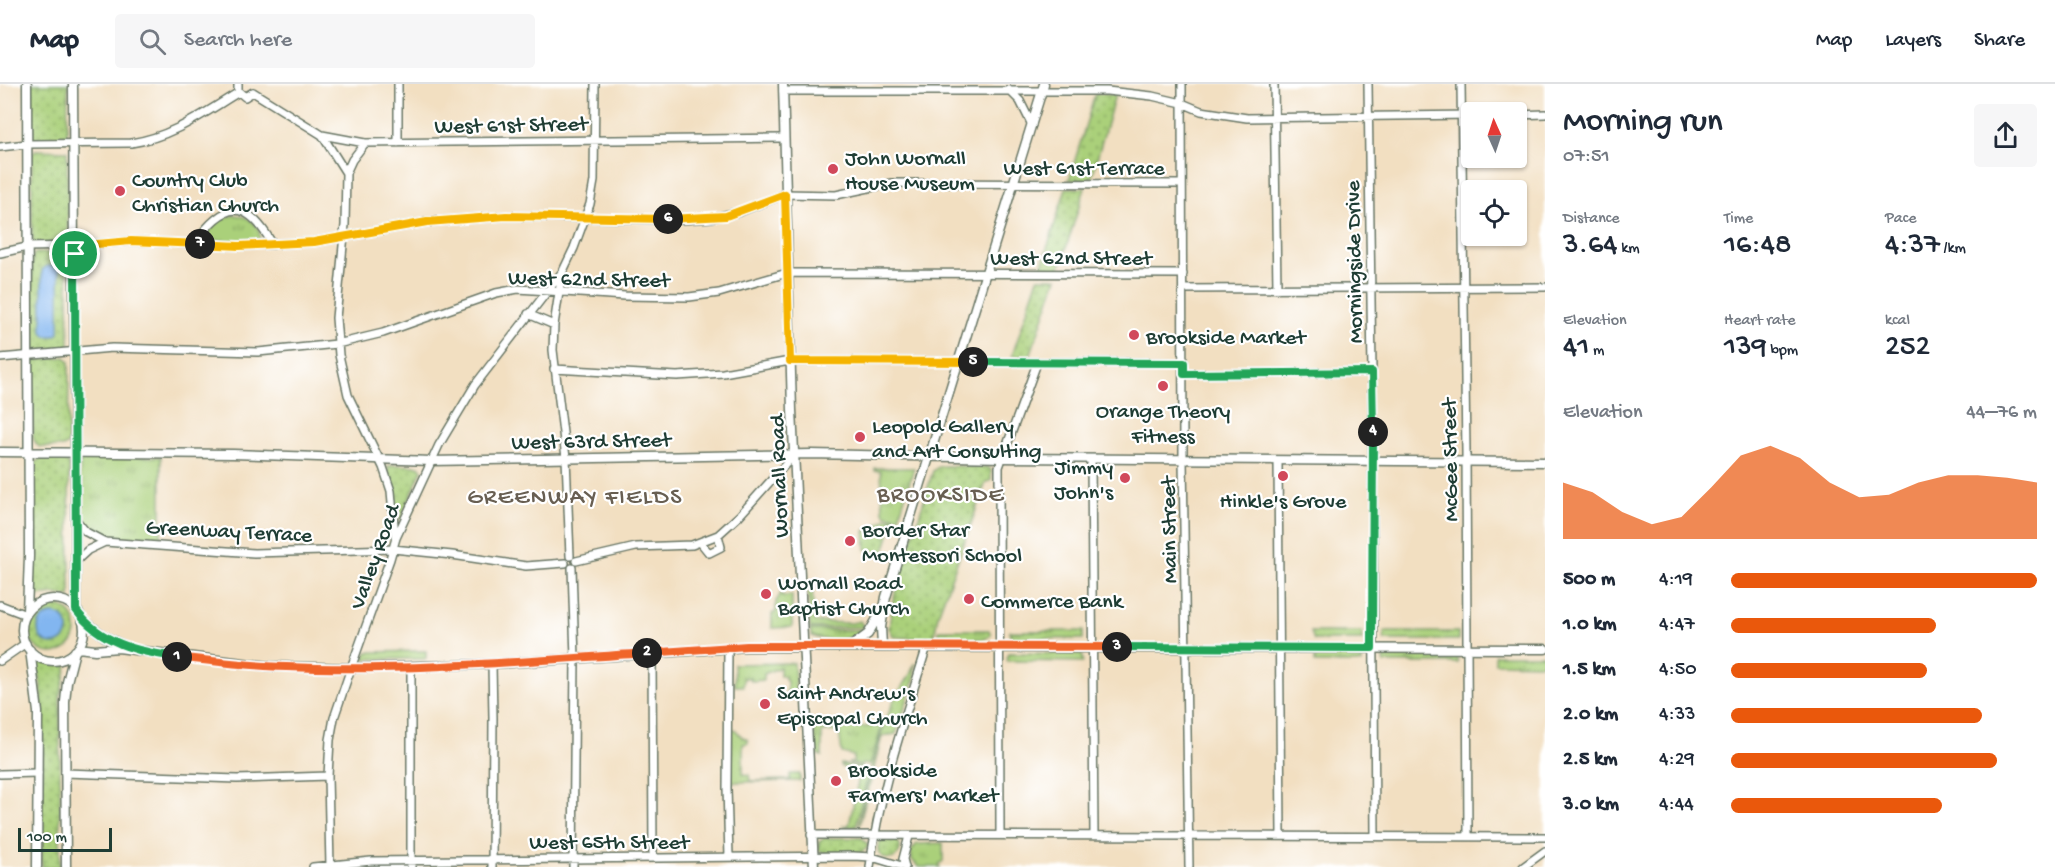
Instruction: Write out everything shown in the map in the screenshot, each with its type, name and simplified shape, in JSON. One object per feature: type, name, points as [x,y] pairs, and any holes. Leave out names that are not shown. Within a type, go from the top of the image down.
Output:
[{"type":"main road","points":[[27,84],[29,556],[27,613],[22,629],[28,647],[38,712],[37,867]]},
{"type":"main road","points":[[73,84],[76,610]]},
{"type":"main road","name":"Wornall Road","points":[[783,87],[790,361],[814,867]]},
{"type":"main road","points":[[850,646],[868,634],[883,609],[1043,87]]},
{"type":"main road","name":"West 63rd Street","points":[[0,452],[233,454],[431,461],[794,455],[1545,462]]},
{"type":"main road","points":[[27,613],[35,604],[52,599],[61,600],[76,610],[82,619],[114,642],[141,651]]},
{"type":"main road","points":[[882,646],[883,609]]},
{"type":"main road","points":[[66,867],[67,682],[76,649],[84,633],[82,619]]},
{"type":"main road","points":[[28,647],[44,659],[53,660],[69,656],[76,649],[118,648],[269,666],[351,668],[411,668],[728,648],[802,646],[1545,649]]},
{"type":"street","points":[[398,84],[398,142]]},
{"type":"street","points":[[573,863],[575,658],[572,568],[575,566],[566,458],[554,369],[554,326],[562,271],[585,218],[594,181],[595,84]]},
{"type":"street","points":[[974,90],[982,84]]},
{"type":"street","points":[[999,84],[1020,101],[1032,125]]},
{"type":"street","name":"Main Street","points":[[1182,84],[1183,459],[1189,867]]},
{"type":"street","points":[[1274,84],[1277,289]]},
{"type":"street","name":"Morningside Drive","points":[[1368,84],[1375,836]]},
{"type":"street","name":"McGee Street","points":[[1461,84],[1461,102]]},
{"type":"street","points":[[783,87],[1007,90],[1043,87],[1152,96],[1222,115],[1274,118],[1461,115]]},
{"type":"street","points":[[0,147],[27,144],[131,143],[161,137],[183,127],[239,88],[245,97],[253,88]]},
{"type":"street","name":"West 61st Street","points":[[253,88],[322,135],[365,143],[783,138]]},
{"type":"street","points":[[1527,115],[1545,114]]},
{"type":"street","points":[[322,135],[346,173]]},
{"type":"street","points":[[365,143],[352,160],[346,173],[344,238],[336,304],[337,344],[348,395],[391,491],[396,538]]},
{"type":"street","name":"McGee Street","points":[[1462,168],[1468,836]]},
{"type":"street","name":"West 61st Terrace","points":[[0,252],[27,247],[131,241],[273,245],[344,238],[427,222],[506,216],[681,220],[711,218],[739,212],[785,194],[836,195],[892,183],[1182,184]]},
{"type":"street","points":[[195,244],[216,217],[234,210],[252,216],[264,229],[273,245]]},
{"type":"street","name":"Valley Road","points":[[330,866],[328,776],[331,731],[396,538],[431,461],[475,385],[562,271]]},
{"type":"street","name":"West 62nd Street","points":[[0,358],[144,348],[258,352],[337,344],[384,333],[496,293],[518,289],[648,297],[704,296],[734,290],[787,273],[1183,274]]},
{"type":"street","points":[[1183,289],[1545,287]]},
{"type":"street","points":[[528,314],[554,326]]},
{"type":"street","points":[[554,369],[699,375],[745,370],[790,361],[1184,363]]},
{"type":"street","points":[[1000,835],[999,467],[1037,363]]},
{"type":"street","points":[[1184,374],[1372,372]]},
{"type":"street","points":[[572,568],[568,568],[565,559],[636,547],[684,546],[701,543],[718,535],[739,516],[794,455]]},
{"type":"street","points":[[1091,459],[1094,835]]},
{"type":"street","points":[[1278,461],[1281,836]]},
{"type":"street","name":"Greenway Terrace","points":[[76,520],[86,532],[105,542],[254,553],[393,549],[526,566],[565,563]]},
{"type":"street","points":[[701,543],[709,553],[717,551],[721,547],[718,535]]},
{"type":"street","points":[[76,561],[88,550],[105,542]]},
{"type":"street","points":[[0,605],[27,613]]},
{"type":"street","points":[[870,867],[874,835],[900,734],[927,646]]},
{"type":"street","points":[[0,660],[28,647]]},
{"type":"street","points":[[728,648],[729,857]]},
{"type":"street","points":[[652,653],[653,858]]},
{"type":"street","points":[[492,664],[492,863]]},
{"type":"street","points":[[411,668],[411,864]]},
{"type":"street","points":[[0,774],[38,773]]},
{"type":"street","points":[[65,773],[237,779],[328,776]]},
{"type":"street","points":[[811,835],[1545,837]]},
{"type":"street","points":[[905,867],[904,848],[909,836]]},
{"type":"street","points":[[1523,867],[1545,851]]},
{"type":"street","name":"West 65th Street","points":[[313,867],[813,856],[872,857],[905,867]]},
{"type":"green space","points":[[31,84],[68,84],[67,140],[33,140]]},
{"type":"green space","points":[[1095,94],[1115,95],[1091,180],[1069,180]]},
{"type":"green space","points":[[35,150],[67,151],[68,239],[66,243],[35,244],[32,240],[32,154]]},
{"type":"green space","points":[[1066,188],[1085,188],[1059,270],[1040,271]]},
{"type":"green space","points":[[235,215],[245,217],[254,223],[259,231],[259,242],[209,240],[210,230],[216,223]]},
{"type":"green space","points":[[35,253],[65,253],[67,255],[69,344],[66,348],[36,351],[32,347],[32,258]]},
{"type":"green space","points":[[1038,278],[1057,278],[1030,356],[1012,356]]},
{"type":"green space","points":[[65,357],[69,361],[68,444],[63,447],[40,447],[33,438],[33,362]]},
{"type":"green space","points":[[84,457],[161,457],[161,541],[116,539],[93,532],[85,526],[80,518],[78,505],[80,462]]},
{"type":"green space","points":[[42,458],[62,459],[69,466],[70,597],[56,594],[35,596],[33,594],[33,468],[35,462]]},
{"type":"green space","points":[[388,466],[419,466],[422,470],[400,520],[397,519],[395,493],[388,473]]},
{"type":"green space","points":[[945,466],[988,467],[991,470],[991,481],[986,482],[938,615],[934,637],[930,639],[894,637],[889,628],[893,601],[933,471]]},
{"type":"green space","points":[[875,468],[914,468],[899,517],[886,515],[883,511],[881,471]]},
{"type":"green space","points":[[888,518],[895,518],[882,557],[866,549],[865,531]]},
{"type":"green space","points":[[808,584],[812,584],[815,622],[852,623],[860,621],[864,627],[810,628]]},
{"type":"green space","points":[[780,594],[782,597],[792,595],[792,627],[772,628],[772,614],[776,612],[776,601]]},
{"type":"green space","points":[[47,605],[57,605],[69,612],[76,624],[76,634],[69,646],[57,653],[47,653],[32,642],[28,634],[28,624],[39,609]]},
{"type":"green space","points":[[810,630],[867,631],[847,638],[832,639],[812,636]]},
{"type":"green space","points":[[939,630],[989,630],[991,635],[985,639],[942,639],[939,636]]},
{"type":"green space","points":[[1010,631],[1083,631],[1083,639],[1013,638],[1010,637]]},
{"type":"green space","points":[[1311,632],[1362,632],[1362,640],[1314,640]]},
{"type":"green space","points":[[1384,632],[1458,632],[1458,640],[1384,640]]},
{"type":"green space","points":[[426,651],[424,659],[364,659],[367,652]]},
{"type":"green space","points":[[1008,653],[1082,654],[1083,662],[1007,661]]},
{"type":"green space","points":[[1315,655],[1362,655],[1362,663],[1315,663]]},
{"type":"green space","points":[[1385,655],[1457,655],[1458,663],[1384,663]]},
{"type":"green space","points":[[1495,655],[1545,655],[1545,664],[1495,663]]},
{"type":"green space","points":[[39,662],[67,665],[60,696],[60,867],[42,867],[42,697],[36,665]]},
{"type":"green space","points":[[794,663],[796,699],[785,698],[787,680],[785,676],[780,676],[780,667],[764,674],[764,680],[751,681],[751,678],[744,678],[743,686],[735,686],[734,664]]},
{"type":"green space","points":[[916,664],[915,677],[896,734],[882,736],[859,827],[877,746],[894,700],[910,676]]},
{"type":"green space","points":[[882,726],[870,765],[862,764],[861,766],[848,763],[853,763],[854,756],[842,753],[839,731],[822,732],[822,756],[815,754],[814,729]]},
{"type":"green space","points":[[735,729],[748,740],[748,743],[743,744],[743,774],[749,775],[750,781],[790,780],[790,774],[800,774],[800,781],[730,782],[731,730]]},
{"type":"green space","points":[[841,764],[865,769],[864,772],[868,773],[856,827],[843,826],[849,825],[860,772],[841,767]]},
{"type":"green space","points":[[889,837],[897,840],[900,848],[897,856],[889,859],[881,856],[878,848],[881,840]]},
{"type":"green space","points":[[825,838],[862,838],[868,845],[860,853],[823,853],[819,849],[819,842]]},
{"type":"green space","points":[[943,843],[943,861],[939,864],[940,867],[919,867],[912,860],[911,851],[917,844]]},
{"type":"water","points":[[47,266],[55,266],[59,270],[59,333],[55,336],[46,336],[42,332],[42,270]]},
{"type":"water","points":[[53,614],[59,615],[67,623],[67,635],[59,643],[53,644],[47,643],[39,635],[38,629],[39,623],[47,615]]},
{"type":"place","name":"John Wornall House Museum","points":[[833,169]]},
{"type":"place","name":"Country Club Christian Church","points":[[120,191]]},
{"type":"place","name":"Brookside Market","points":[[1134,335]]},
{"type":"place","name":"Orange Theory Fitness","points":[[1163,386]]},
{"type":"place","name":"Leopold Gallery and Art Consulting","points":[[860,437]]},
{"type":"place","name":"Hinkle's Grove","points":[[1283,476]]},
{"type":"place","name":"Jimmy John's","points":[[1125,478]]},
{"type":"place","name":"Border Star Montessori School","points":[[850,541]]},
{"type":"place","name":"Wornall Road Baptist Church","points":[[766,594]]},
{"type":"place","name":"Commerce Bank","points":[[969,599]]},
{"type":"place","name":"Saint Andrew's Episcopal Church","points":[[765,704]]},
{"type":"place","name":"Brookside Farmers' Market","points":[[836,781]]},
{"type":"district","name":"BROOKSIDE","points":[[941,493]]},
{"type":"district","name":"GREENWAY FIELDS","points":[[575,495]]},
{"type":"route","points":[[785,194],[790,361],[1184,363],[1184,374],[1372,372],[1372,648],[747,646],[492,664],[351,668],[269,666],[168,656],[131,648],[104,636],[82,619],[76,610],[75,254],[75,246],[131,241],[239,246],[314,242],[427,222],[506,216],[681,220],[711,218],[739,212],[785,194]]}]
